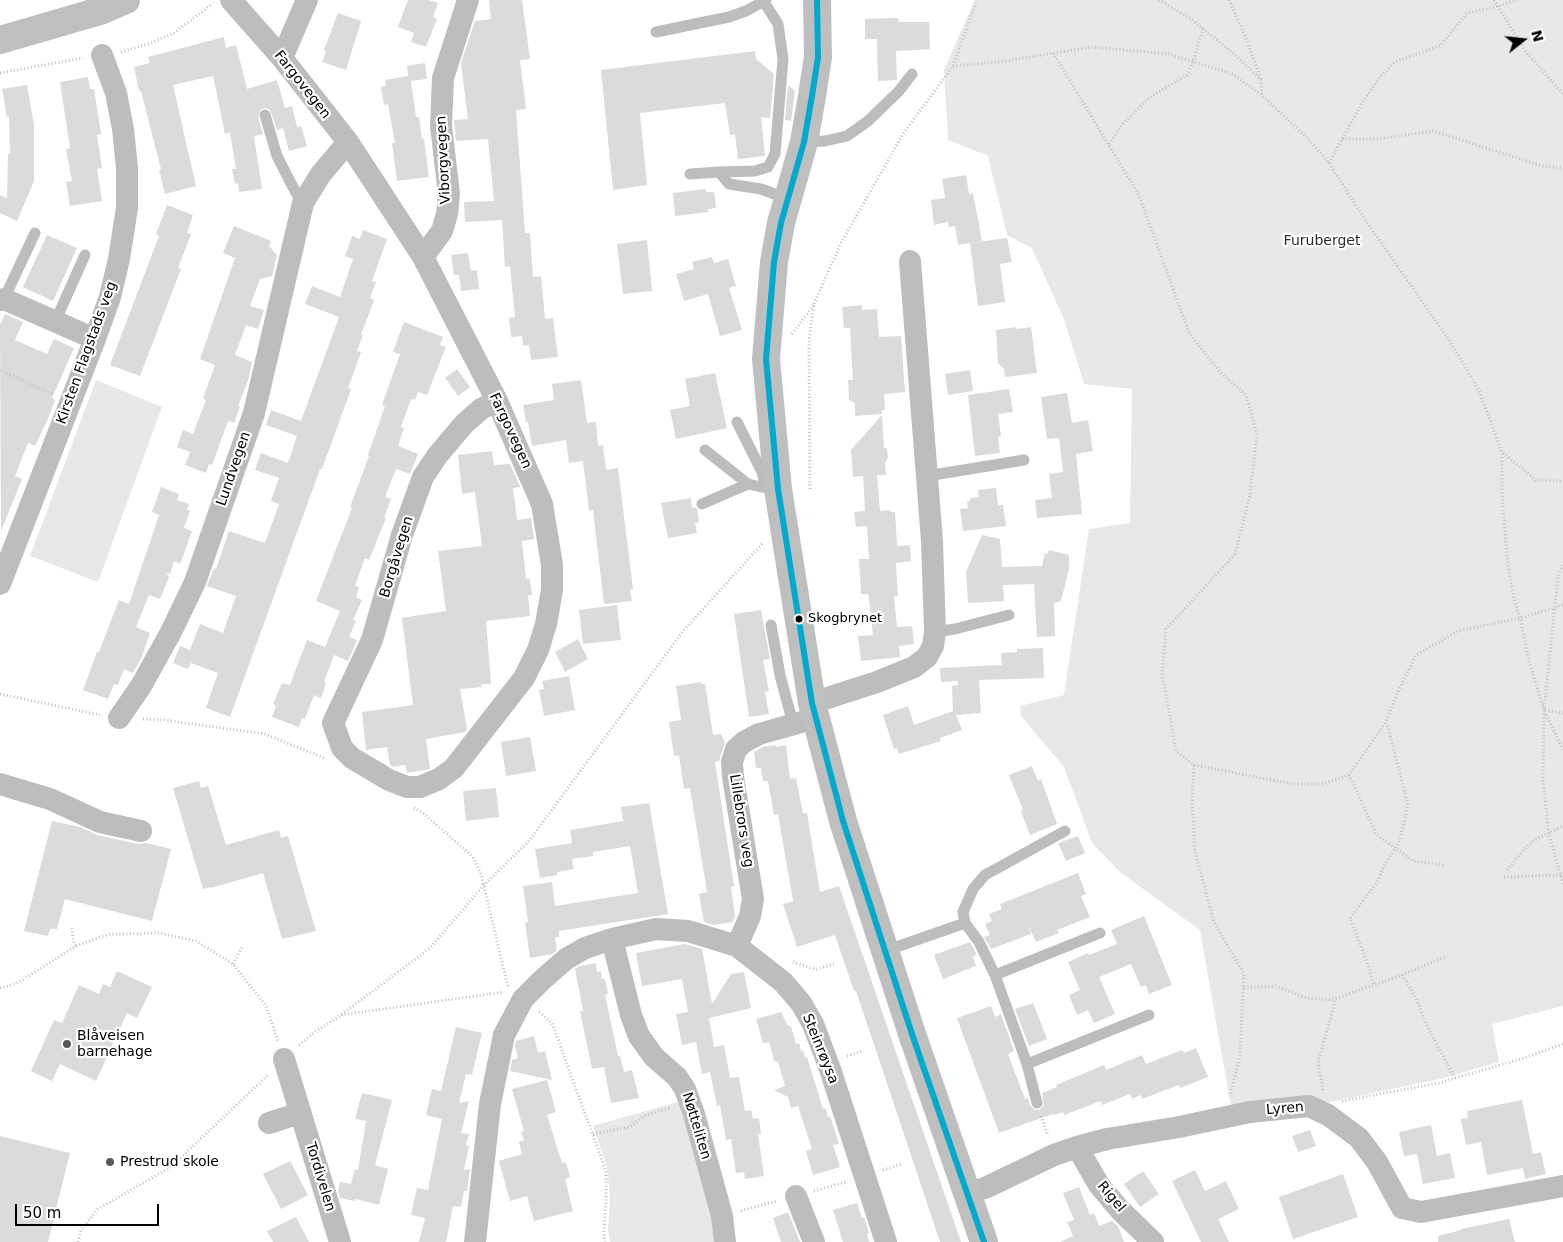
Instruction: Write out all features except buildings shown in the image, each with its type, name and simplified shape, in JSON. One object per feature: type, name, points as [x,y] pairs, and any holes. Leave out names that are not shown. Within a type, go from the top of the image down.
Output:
[{"type":"main road","points":[[0,40],[103,10],[126,0]]},
{"type":"main road","points":[[817,0],[818,57],[804,142],[781,223],[774,262],[766,359],[772,489],[807,715],[984,1242]]},
{"type":"street","name":"Fargovegen","points":[[231,0],[282,58],[348,142],[422,257],[497,401],[542,504],[548,534],[552,565],[552,590],[546,624],[538,650],[524,678],[510,698],[475,739],[454,768],[439,779],[420,787],[407,786],[389,780],[352,758],[342,748],[337,736]]},
{"type":"street","points":[[282,58],[307,0]]},
{"type":"street","name":"Viborgvegen","points":[[422,257],[442,231],[447,214],[449,194],[441,126],[443,78],[468,0]]},
{"type":"street","name":"Kirsten Flagstads veg","points":[[0,584],[95,339],[110,297],[120,259],[127,208],[127,168],[123,129],[116,93],[102,55]]},
{"type":"street","name":"Lundvegen","points":[[119,718],[141,686],[171,632],[195,582],[254,413],[303,203],[321,174],[348,142]]},
{"type":"street","points":[[807,715],[914,667],[927,657],[933,646],[935,632],[932,541],[910,261]]},
{"type":"street","points":[[2,300],[95,339]]},
{"type":"street","name":"Borgåvegen","points":[[337,736],[333,723],[372,640],[402,535],[423,477],[437,456],[464,424],[481,409],[497,401]]},
{"type":"street","name":"Lillebrors veg","points":[[737,946],[750,916],[753,899],[732,762],[736,749],[744,742],[807,715]]},
{"type":"street","points":[[0,784],[50,800],[100,822],[141,831]]},
{"type":"street","name":"Steinrøysa","points":[[474,1242],[490,1104],[504,1035],[523,999],[566,959],[585,948],[656,928],[688,932],[737,946],[783,982],[800,1003],[813,1024],[830,1069],[886,1242]]},
{"type":"street","name":"Nøtteliten","points":[[612,939],[631,1016],[639,1036],[654,1057],[677,1077],[685,1089],[722,1216],[725,1242]]},
{"type":"street","name":"Tordivelen","points":[[284,1059],[340,1242]]},
{"type":"street","name":"Lyren","points":[[968,1193],[985,1188],[1054,1155],[1107,1139],[1250,1112],[1317,1105],[1359,1138],[1377,1162],[1402,1208],[1421,1212],[1563,1186]]},
{"type":"street","points":[[269,1123],[300,1113]]},
{"type":"street","name":"Rigel","points":[[1077,1147],[1099,1185],[1120,1210],[1153,1242]]},
{"type":"street","points":[[796,1196],[814,1242]]},
{"type":"lane","points":[[656,32],[729,17],[765,1],[778,24],[783,59],[775,154],[768,167],[755,171],[690,174]]},
{"type":"lane","points":[[804,142],[825,141],[847,136],[868,121],[899,91],[912,74]]},
{"type":"lane","points":[[264,115],[277,156],[303,203]]},
{"type":"lane","points":[[719,172],[728,184],[761,190],[788,199]]},
{"type":"lane","points":[[2,300],[35,233]]},
{"type":"lane","points":[[55,322],[85,255]]},
{"type":"lane","points":[[737,422],[772,489]]},
{"type":"lane","points":[[705,450],[748,484],[772,489]]},
{"type":"lane","points":[[927,476],[1024,460]]},
{"type":"lane","points":[[702,504],[748,484]]},
{"type":"lane","points":[[935,632],[955,629],[1008,615]]},
{"type":"lane","points":[[771,624],[780,676],[807,715]]},
{"type":"lane","points":[[1037,1103],[1027,1064],[995,975],[979,942],[965,923],[963,912],[973,889],[985,875],[1065,831]]},
{"type":"lane","points":[[885,951],[965,923]]},
{"type":"lane","points":[[995,975],[1100,933]]},
{"type":"lane","points":[[1027,1064],[1149,1015]]},
{"type":"path","points":[[787,340],[814,304],[841,243],[903,134],[953,66],[977,0]]},
{"type":"path","points":[[1159,0],[1192,19],[1262,80]]},
{"type":"path","points":[[1229,0],[1262,80],[1262,95]]},
{"type":"path","points":[[1494,0],[1526,52],[1563,94]]},
{"type":"path","points":[[1329,163],[1362,102],[1380,76],[1395,62],[1441,45],[1467,13],[1517,0]]},
{"type":"path","points":[[1109,144],[1122,125],[1150,98],[1186,75],[1193,62],[1203,28]]},
{"type":"path","points":[[953,66],[998,62],[1092,47],[1169,54],[1232,74],[1262,95],[1308,139],[1329,163],[1375,234],[1447,337],[1479,390],[1502,453],[1502,492],[1513,595],[1529,661],[1544,710],[1563,750]]},
{"type":"path","points":[[1052,53],[1139,195],[1190,333],[1220,372],[1246,395],[1258,434],[1250,495],[1235,554],[1166,629],[1162,672],[1176,751],[1194,765],[1293,784],[1323,784],[1349,775],[1386,722],[1396,696],[1416,656],[1458,631],[1520,618],[1563,605]]},
{"type":"path","points":[[1342,139],[1378,139],[1433,131],[1542,166],[1563,168]]},
{"type":"path","points":[[810,489],[809,342],[814,304]]},
{"type":"path","points":[[0,370],[70,403]]},
{"type":"path","points":[[1502,453],[1536,480],[1563,481]]},
{"type":"path","points":[[78,1242],[81,1230],[98,1209],[171,1167],[284,1059],[315,1032],[341,1015],[430,948],[484,886],[529,841],[683,631],[768,538]]},
{"type":"path","points":[[1563,565],[1558,576],[1544,710],[1543,780],[1549,834],[1562,874],[1563,884]]},
{"type":"path","points":[[0,694],[119,718],[164,720],[265,734],[328,760]]},
{"type":"path","points":[[1544,710],[1563,713]]},
{"type":"path","points":[[1373,984],[1368,965],[1350,918],[1378,881],[1385,864],[1396,849],[1408,805],[1386,722]]},
{"type":"path","points":[[1194,765],[1192,801],[1196,852],[1214,922],[1244,974],[1240,1056],[1224,1118]]},
{"type":"path","points":[[1349,775],[1377,835],[1413,861],[1444,865]]},
{"type":"path","points":[[341,1015],[509,991],[481,874],[473,856],[423,813],[408,804]]},
{"type":"path","points":[[1507,870],[1531,842],[1563,826]]},
{"type":"path","points":[[1504,877],[1562,874]]},
{"type":"path","points":[[72,928],[73,940],[76,946]]},
{"type":"path","points":[[0,988],[16,984],[76,946],[110,934],[159,933],[196,941],[233,964],[266,1006],[284,1059]]},
{"type":"path","points":[[233,964],[242,947]]},
{"type":"path","points":[[1244,988],[1276,986],[1306,998],[1331,1000],[1402,975],[1447,956]]},
{"type":"path","points":[[791,960],[817,969],[834,964]]},
{"type":"path","points":[[1402,975],[1414,994],[1429,1030],[1455,1078]]},
{"type":"path","points":[[1336,998],[1318,1063],[1317,1105],[1440,1083],[1524,1058],[1563,1044]]},
{"type":"path","points":[[523,999],[552,1023],[606,1171],[605,1242]]},
{"type":"path","points":[[842,1058],[863,1050]]},
{"type":"path","points":[[593,1134],[629,1127],[646,1115],[690,1103]]},
{"type":"path","points":[[1037,1103],[1054,1155]]},
{"type":"path","points":[[880,1171],[902,1164]]},
{"type":"green space","name":"Furuberget","points":[[975,0],[1563,0],[1563,1006],[1492,1024],[1499,1062],[1440,1079],[1311,1106],[1232,1113],[1200,930],[1121,873],[1092,843],[1064,767],[1021,716],[1020,706],[1064,695],[1089,529],[1130,523],[1132,389],[1084,384],[1065,322],[1032,248],[1007,235],[988,156],[948,140],[944,70]]},
{"type":"green space","points":[[96,380],[162,407],[98,582],[30,556]]},
{"type":"green space","points":[[684,1100],[717,1242],[610,1242],[608,1229],[610,1199],[607,1167],[593,1126]]},
{"type":"transit line","points":[[817,0],[818,57],[804,142],[781,223],[774,262],[766,359],[778,489],[812,703],[843,821],[912,1034],[984,1242]]},
{"type":"place","name":"Skogbrynet","points":[[799,619]]},
{"type":"place","name":"Blåveisen barnehage","points":[[67,1044]]},
{"type":"place","name":"Prestrud skole","points":[[110,1162]]}]
